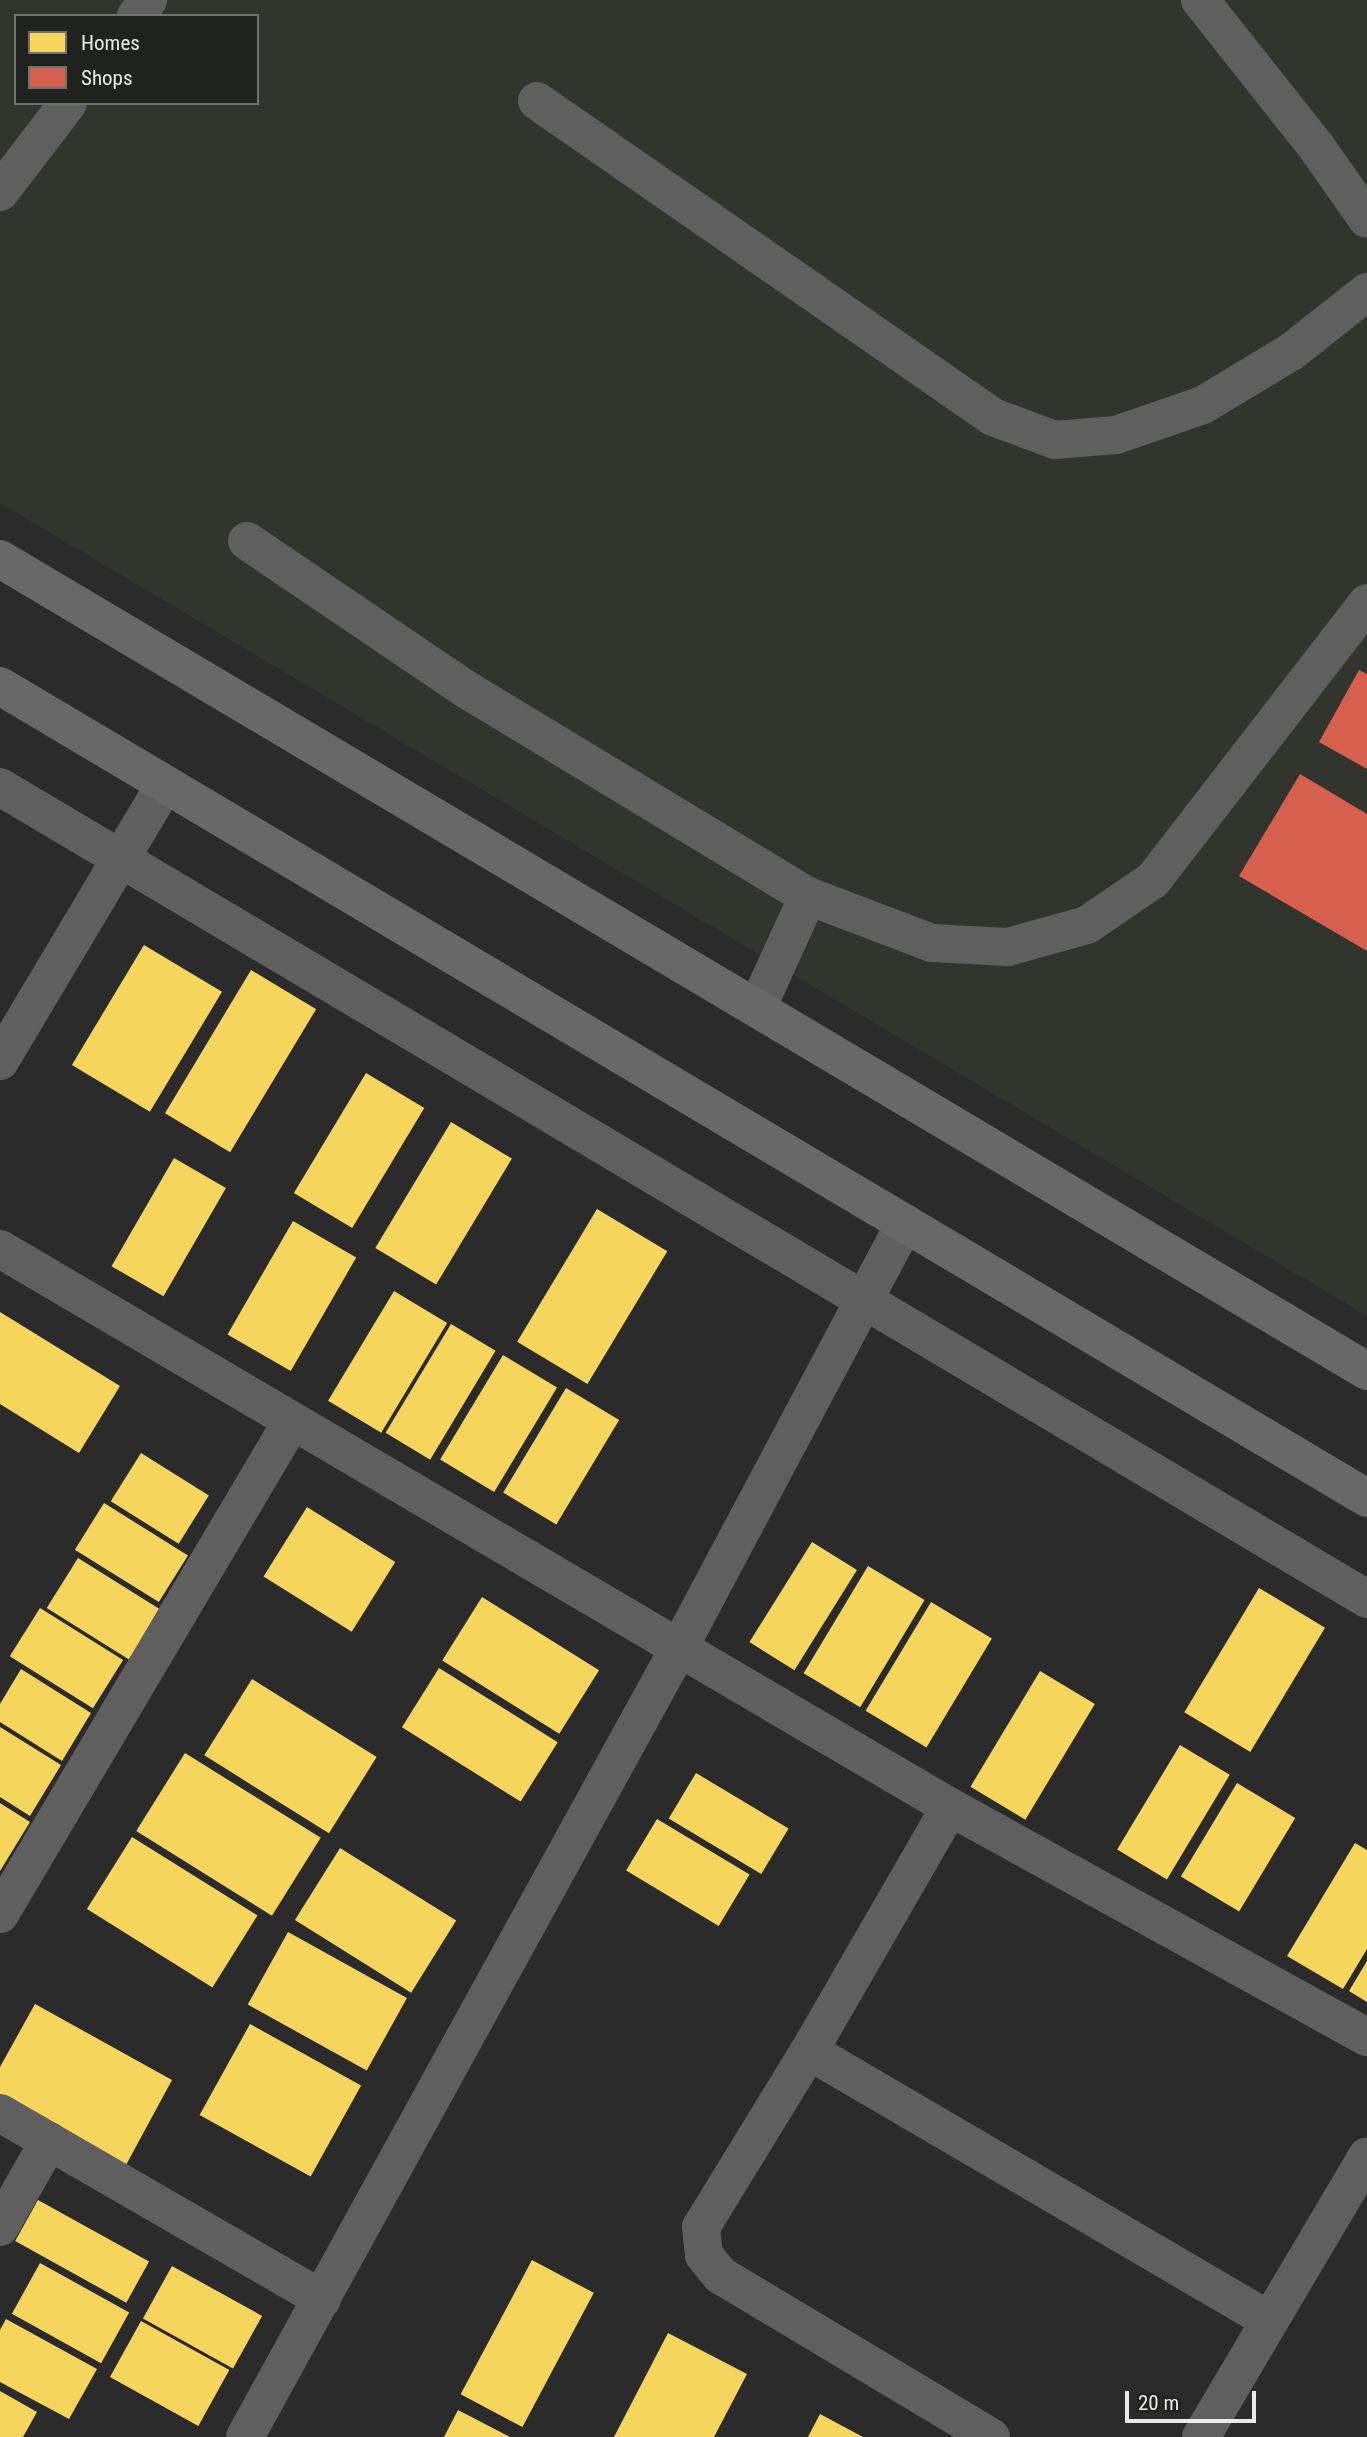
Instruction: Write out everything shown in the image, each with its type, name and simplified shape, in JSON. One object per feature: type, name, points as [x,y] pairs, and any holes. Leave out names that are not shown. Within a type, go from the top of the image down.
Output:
[{"type":"main road","points":[[0,559],[1367,1371]]},
{"type":"main road","points":[[0,685],[1367,1498]]},
{"type":"street","points":[[1200,0],[1315,145],[1367,219]]},
{"type":"street","points":[[537,100],[993,417],[1055,440],[1116,435],[1203,405],[1291,352],[1367,292]]},
{"type":"street","points":[[0,192],[66,105]]},
{"type":"street","points":[[247,541],[464,688],[808,896],[932,943],[1008,947],[1087,925],[1153,880],[1367,603]]},
{"type":"street","points":[[0,1061],[165,784]]},
{"type":"street","points":[[0,787],[1367,1599]]},
{"type":"street","points":[[757,1008],[808,896]]},
{"type":"street","points":[[245,2437],[679,1648],[905,1223]]},
{"type":"street","points":[[0,1249],[950,1807],[1367,2037]]},
{"type":"street","points":[[0,1914],[292,1421]]},
{"type":"street","points":[[950,1807],[809,2051],[701,2227],[704,2255],[720,2275],[991,2437]]},
{"type":"street","points":[[809,2051],[1269,2320]]},
{"type":"street","points":[[0,2113],[322,2299]]},
{"type":"street","points":[[0,2227],[49,2141]]},
{"type":"street","points":[[1201,2437],[1367,2156]]},
{"type":"shaded area","points":[[0,0],[1367,0],[1367,1316],[0,503]]},
{"type":"building: Homes","points":[[144,945],[222,992],[150,1112],[72,1065]]},
{"type":"building: Homes","points":[[251,970],[316,1009],[230,1152],[165,1113]]},
{"type":"building: Homes","points":[[366,1073],[424,1108],[352,1228],[294,1193]]},
{"type":"building: Homes","points":[[451,1122],[512,1159],[436,1285],[375,1248]]},
{"type":"building: Homes","points":[[174,1158],[226,1188],[163,1296],[112,1266]]},
{"type":"building: Homes","points":[[597,1209],[667,1251],[587,1384],[517,1342]]},
{"type":"building: Homes","points":[[293,1221],[356,1258],[291,1371],[228,1334]]},
{"type":"building: Homes","points":[[394,1291],[447,1323],[381,1433],[328,1401]]},
{"type":"building: Homes","points":[[0,1312],[120,1386],[79,1453],[0,1404]]},
{"type":"building: Homes","points":[[451,1324],[496,1351],[430,1460],[386,1433]]},
{"type":"building: Homes","points":[[503,1355],[557,1387],[494,1492],[440,1460]]},
{"type":"building: Homes","points":[[566,1388],[619,1420],[556,1525],[503,1493]]},
{"type":"building: Homes","points":[[141,1453],[209,1495],[179,1544],[111,1501]]},
{"type":"building: Homes","points":[[104,1503],[188,1555],[159,1602],[75,1550]]},
{"type":"building: Homes","points":[[307,1507],[395,1562],[352,1632],[264,1577]]},
{"type":"building: Homes","points":[[812,1542],[857,1570],[794,1670],[749,1642]]},
{"type":"building: Homes","points":[[78,1558],[160,1609],[129,1659],[47,1608]]},
{"type":"building: Homes","points":[[868,1566],[925,1600],[860,1707],[804,1673]]},
{"type":"building: Homes","points":[[1259,1588],[1325,1628],[1250,1752],[1184,1712]]},
{"type":"building: Homes","points":[[482,1597],[599,1670],[559,1734],[442,1661]]},
{"type":"building: Homes","points":[[931,1602],[992,1639],[926,1747],[866,1711]]},
{"type":"building: Homes","points":[[40,1608],[123,1660],[93,1708],[10,1656]]},
{"type":"building: Homes","points":[[439,1668],[558,1742],[521,1802],[402,1727]]},
{"type":"building: Homes","points":[[21,1669],[91,1713],[62,1761],[0,1722],[0,1704]]},
{"type":"building: Homes","points":[[1040,1671],[1095,1704],[1025,1820],[970,1787]]},
{"type":"building: Homes","points":[[252,1679],[377,1757],[329,1833],[204,1755]]},
{"type":"building: Homes","points":[[0,1727],[61,1765],[30,1816],[0,1797]]},
{"type":"building: Homes","points":[[1180,1745],[1230,1775],[1167,1879],[1117,1850]]},
{"type":"building: Homes","points":[[185,1753],[321,1838],[272,1916],[136,1831]]},
{"type":"building: Homes","points":[[696,1773],[789,1829],[761,1874],[669,1818]]},
{"type":"building: Homes","points":[[1237,1783],[1295,1818],[1239,1911],[1181,1876]]},
{"type":"building: Homes","points":[[0,1803],[30,1822],[0,1871]]},
{"type":"building: Homes","points":[[657,1819],[750,1875],[719,1926],[626,1870]]},
{"type":"building: Homes","points":[[132,1837],[258,1915],[212,1988],[87,1909]]},
{"type":"building: Homes","points":[[1355,1843],[1367,1850],[1367,1949],[1343,1989],[1287,1956]]},
{"type":"building: Homes","points":[[340,1848],[456,1921],[411,1993],[295,1920]]},
{"type":"building: Homes","points":[[288,1932],[407,1998],[367,2071],[248,2005]]},
{"type":"building: Homes","points":[[1367,1961],[1367,2002],[1349,1991]]},
{"type":"building: Homes","points":[[35,2004],[172,2080],[126,2165],[0,2095],[0,2067]]},
{"type":"building: Homes","points":[[250,2024],[361,2086],[311,2177],[200,2115]]},
{"type":"building: Homes","points":[[38,2200],[149,2262],[126,2303],[15,2241]]},
{"type":"building: Homes","points":[[532,2260],[594,2293],[522,2427],[461,2394]]},
{"type":"building: Homes","points":[[40,2263],[129,2312],[101,2363],[12,2314]]},
{"type":"building: Homes","points":[[172,2266],[262,2316],[233,2368],[143,2318]]},
{"type":"building: Homes","points":[[6,2319],[97,2369],[69,2419],[0,2382],[0,2330]]},
{"type":"building: Homes","points":[[141,2321],[229,2370],[198,2426],[110,2377]]},
{"type":"building: Homes","points":[[668,2333],[747,2374],[714,2437],[614,2437]]},
{"type":"building: Homes","points":[[0,2391],[37,2412],[23,2437],[0,2437]]},
{"type":"building: Homes","points":[[458,2410],[510,2437],[444,2437]]},
{"type":"building: Homes","points":[[820,2414],[863,2437],[808,2437]]},
{"type":"building: Shops","points":[[1359,670],[1367,674],[1367,769],[1319,742]]},
{"type":"building: Shops","points":[[1300,774],[1367,814],[1367,951],[1239,876]]}]
